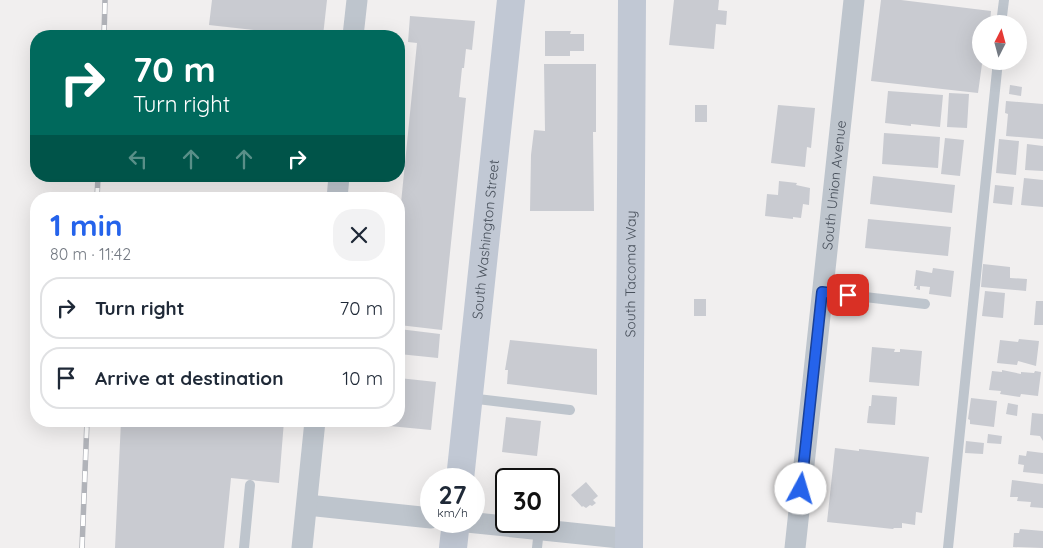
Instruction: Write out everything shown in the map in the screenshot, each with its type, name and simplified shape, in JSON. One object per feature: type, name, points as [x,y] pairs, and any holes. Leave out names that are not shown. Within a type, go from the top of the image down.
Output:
[{"type":"main road","name":"South Washington Street","points":[[461,468],[511,0]]},
{"type":"main road","name":"South Tacoma Way","points":[[629,543],[632,0]]},
{"type":"main road","points":[[453,548],[455,533]]},
{"type":"street","points":[[354,30],[357,0]]},
{"type":"street","name":"South Union Avenue","points":[[794,548],[854,0]]},
{"type":"street","points":[[302,548],[314,427]]},
{"type":"street","points":[[307,505],[420,517]]},
{"type":"street","points":[[485,527],[538,539],[629,543]]},
{"type":"lane","points":[[1003,15],[1004,0]]},
{"type":"lane","points":[[948,548],[997,70]]},
{"type":"lane","points":[[822,292],[925,304]]},
{"type":"lane","points":[[468,398],[570,410]]},
{"type":"lane","points":[[244,548],[250,485]]},
{"type":"building","points":[[212,0],[327,0],[324,30],[254,30],[209,25]]},
{"type":"building","points":[[674,0],[719,0],[718,10],[727,11],[726,25],[716,24],[714,49],[669,45]]},
{"type":"building","points":[[881,0],[901,0],[991,11],[991,15],[972,15],[972,70],[981,70],[978,93],[871,81]]},
{"type":"building","points":[[410,16],[475,21],[472,50],[466,49],[464,68],[462,68],[459,97],[466,98],[442,330],[405,326],[405,192],[402,192],[403,182],[405,182],[405,163],[417,43],[408,42]]},
{"type":"building","points":[[545,31],[571,31],[570,34],[584,34],[584,51],[570,51],[570,56],[545,56]]},
{"type":"building","points":[[544,64],[596,64],[596,132],[593,132],[594,211],[530,211],[531,155],[534,130],[545,131]]},
{"type":"building","points":[[1010,85],[1022,87],[1021,96],[1009,94]]},
{"type":"building","points":[[888,91],[943,95],[940,127],[885,123]]},
{"type":"building","points":[[949,93],[969,94],[967,128],[947,127]]},
{"type":"building","points":[[1006,101],[1043,104],[1043,139],[1006,136],[1008,114],[1005,113]]},
{"type":"building","points":[[695,105],[707,105],[707,122],[695,122]]},
{"type":"building","points":[[778,105],[815,108],[811,148],[807,147],[805,167],[771,163]]},
{"type":"building","points":[[884,133],[940,137],[938,168],[882,164]]},
{"type":"building","points":[[945,138],[964,140],[960,176],[941,174]]},
{"type":"building","points":[[999,139],[1019,141],[1016,175],[996,173]]},
{"type":"building","points":[[1027,144],[1043,146],[1043,171],[1025,170]]},
{"type":"building","points":[[873,176],[955,185],[952,213],[870,204]]},
{"type":"building","points":[[1024,178],[1043,180],[1043,207],[1021,205]]},
{"type":"building","points":[[779,181],[797,183],[796,185],[810,188],[809,205],[803,204],[801,218],[765,216],[767,194],[778,195]]},
{"type":"building","points":[[995,185],[1014,187],[1012,205],[993,203]]},
{"type":"building","points":[[868,219],[951,227],[948,256],[865,248]]},
{"type":"building","points":[[983,264],[1010,267],[1010,278],[1027,279],[1026,291],[981,287]]},
{"type":"building","points":[[933,268],[954,271],[951,297],[929,294],[930,287],[920,286],[920,290],[916,289],[917,286],[914,286],[916,270],[932,273]]},
{"type":"building","points":[[985,291],[1005,293],[1003,318],[982,316]]},
{"type":"building","points":[[694,299],[706,299],[706,316],[694,316]]},
{"type":"building","points":[[1036,301],[1043,301],[1043,325],[1034,325]]},
{"type":"building","points":[[405,330],[440,334],[438,358],[405,355]]},
{"type":"building","points":[[1019,339],[1039,341],[1036,366],[1018,361],[1017,365],[997,363],[1000,340],[1018,342]]},
{"type":"building","points":[[510,340],[597,349],[597,395],[507,384],[508,370],[505,370]]},
{"type":"building","points":[[872,347],[895,349],[894,352],[900,352],[900,349],[922,351],[919,386],[869,382]]},
{"type":"building","points":[[1002,370],[1021,374],[1021,372],[1041,372],[1038,396],[1021,394],[1020,397],[1000,394],[1001,391],[989,390],[992,371],[1002,372]]},
{"type":"building","points":[[405,379],[436,382],[431,430],[400,427],[405,427]]},
{"type":"building","points":[[872,395],[897,397],[895,425],[867,423]]},
{"type":"building","points":[[971,398],[997,401],[994,427],[970,424],[968,419]]},
{"type":"building","points":[[1008,403],[1018,405],[1017,416],[1006,414]]},
{"type":"building","points":[[1032,413],[1043,414],[1043,441],[1040,436],[1030,435]]},
{"type":"building","points":[[506,417],[541,421],[537,456],[502,452]]},
{"type":"building","points":[[121,427],[284,427],[279,483],[231,478],[224,548],[115,548]]},
{"type":"building","points":[[988,434],[1002,436],[1001,444],[987,443]]},
{"type":"building","points":[[966,441],[984,443],[983,454],[965,453]]},
{"type":"building","points":[[835,448],[929,457],[922,513],[916,512],[915,525],[902,523],[902,528],[893,529],[827,522]]},
{"type":"building","points":[[1027,451],[1043,453],[1043,474],[1023,472],[1024,465],[1018,464],[1019,455],[1026,456]]},
{"type":"building","points":[[1012,480],[1043,484],[1043,508],[1030,507],[1031,502],[1017,501],[1018,497],[1010,497]]},
{"type":"building","points":[[586,482],[598,496],[593,500],[596,503],[586,508],[582,507],[571,495]]},
{"type":"building","points":[[1020,529],[1043,531],[1043,548],[1013,547],[1014,533],[1019,533]]},
{"type":"railway","points":[[104,30],[105,0]]},
{"type":"railway","points":[[97,192],[98,182]]},
{"type":"railway","points":[[82,548],[87,427]]},
{"type":"route","points":[[801,489],[822,292],[848,295]]}]
